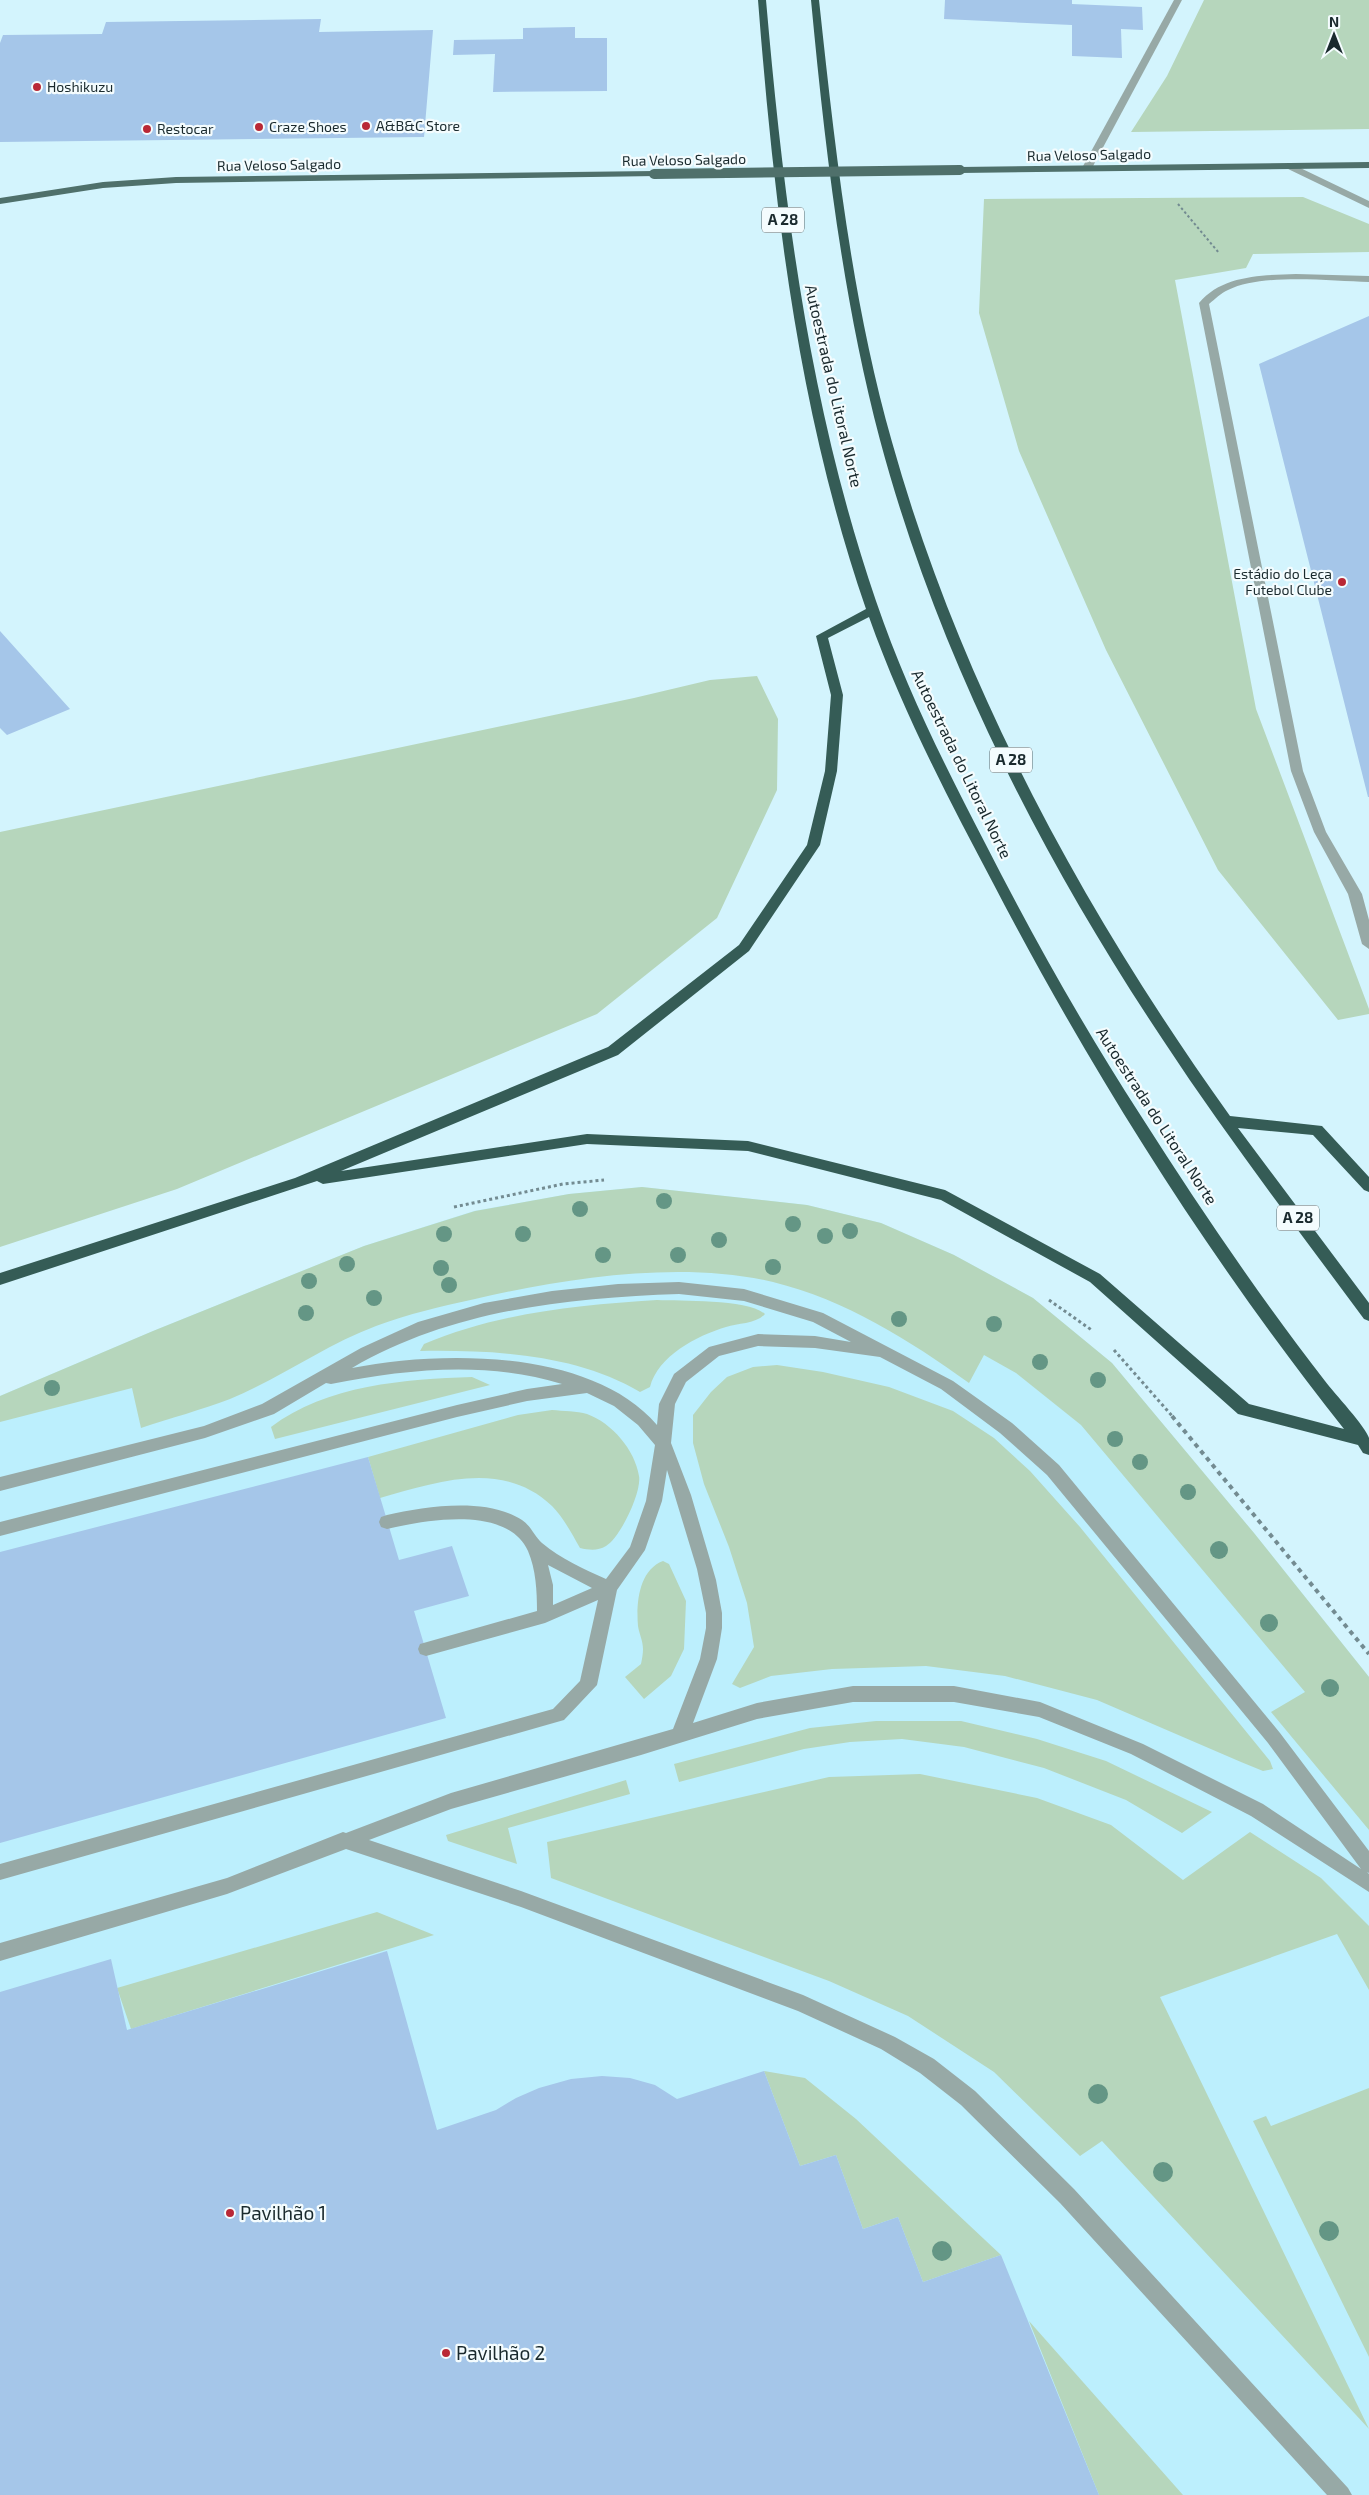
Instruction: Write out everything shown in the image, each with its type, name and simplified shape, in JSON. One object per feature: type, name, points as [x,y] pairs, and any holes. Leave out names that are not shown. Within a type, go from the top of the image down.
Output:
[{"type":"highway","name":"Autoestrada do Litoral Norte","points":[[762,0],[773,135],[794,299],[823,438],[873,610],[906,698],[1014,915],[1090,1048],[1169,1171],[1261,1306],[1366,1444]]},
{"type":"highway","name":"A 28","points":[[815,0],[836,198],[854,299],[883,430],[901,493],[948,628],[1001,740],[1067,871],[1141,995],[1226,1121],[1369,1315]]},
{"type":"highway","points":[[0,1279],[300,1182],[613,1051],[744,948],[813,845],[831,771],[837,695],[822,636],[873,610]]},
{"type":"highway","points":[[1226,1121],[1316,1130],[1369,1186]]},
{"type":"highway","points":[[300,1182],[587,1139],[748,1146],[945,1196],[1095,1278],[1244,1409],[1366,1444]]},
{"type":"main road","name":"Rua Veloso Salgado","points":[[0,201],[103,186],[176,180],[1369,165]]},
{"type":"street","points":[[1087,168],[1178,0]]},
{"type":"street","points":[[1289,166],[1369,205]]},
{"type":"street","points":[[1369,279],[1280,279],[1242,282],[1224,288],[1204,303],[1298,771],[1320,832],[1355,894],[1369,944]]},
{"type":"street","points":[[0,1484],[205,1432],[268,1409],[366,1352],[418,1328],[484,1309],[552,1297],[618,1290],[679,1288],[744,1294],[818,1317],[947,1385],[1006,1428],[1053,1470],[1274,1738],[1369,1865]]},
{"type":"street","points":[[0,1872],[558,1715],[588,1685],[609,1588],[637,1550],[654,1501],[667,1404],[680,1378],[714,1351],[758,1340],[815,1342],[890,1355]]},
{"type":"street","points":[[320,1380],[375,1369],[436,1363],[497,1366],[545,1374],[593,1387],[635,1412],[663,1444],[686,1504],[704,1566],[714,1614],[709,1660],[680,1733]]},
{"type":"street","points":[[0,1529],[457,1411],[527,1395],[593,1387]]},
{"type":"street","points":[[387,1522],[404,1517],[442,1514],[486,1515],[516,1524],[535,1547],[572,1571],[609,1588]]},
{"type":"street","points":[[535,1547],[545,1585],[545,1616]]},
{"type":"street","points":[[426,1649],[545,1616],[609,1588]]},
{"type":"street","points":[[0,1952],[227,1886],[343,1840],[451,1801],[641,1747],[680,1733],[757,1711],[853,1694],[954,1694],[1040,1710],[1137,1749],[1257,1810],[1369,1884]]},
{"type":"street","points":[[343,1840],[521,1899],[804,2004],[888,2043],[927,2066],[968,2098],[1068,2196],[1341,2495]]},
{"type":"path","points":[[1162,168],[1170,195],[1242,282]]},
{"type":"path","points":[[454,1207],[563,1184],[612,1179]]},
{"type":"path","points":[[1041,1294],[1097,1334]]},
{"type":"path","points":[[1111,1347],[1160,1401],[1369,1654]]},
{"type":"shaded area","points":[[642,1187],[807,1205],[881,1223],[954,1255],[1033,1298],[1112,1363],[1254,1533],[1369,1677],[1369,2495],[0,2495],[0,1396],[153,1331],[364,1246],[474,1211],[569,1194]]},
{"type":"green space","points":[[1204,0],[1369,0],[1369,129],[1131,132],[1167,76]]},
{"type":"green space","points":[[1303,197],[1369,224],[1369,252],[1253,254],[1246,268],[1175,280],[1256,709],[1369,1009],[1369,1014],[1338,1020],[1218,870],[1106,650],[1019,451],[979,313],[984,199]]},
{"type":"green space","points":[[757,676],[778,719],[777,790],[717,918],[597,1014],[177,1189],[0,1247],[0,832],[634,698],[710,680]]},
{"type":"green space","points":[[642,1187],[807,1205],[881,1223],[954,1255],[1033,1298],[1112,1363],[1254,1533],[1369,1677],[1369,1830],[1271,1712],[1305,1692],[1081,1425],[1016,1373],[984,1355],[969,1383],[876,1323],[826,1299],[800,1290],[773,1282],[700,1272],[624,1274],[547,1284],[450,1304],[388,1322],[339,1342],[249,1391],[208,1407],[141,1428],[132,1388],[0,1422],[0,1396],[153,1331],[364,1246],[475,1211],[569,1194]]},
{"type":"green space","points":[[657,1300],[730,1303],[756,1309],[765,1314],[757,1320],[714,1331],[691,1342],[670,1357],[654,1376],[650,1387],[640,1392],[615,1379],[589,1369],[562,1362],[505,1354],[420,1351],[424,1344],[452,1333],[509,1318],[568,1308]]},
{"type":"green space","points":[[777,1365],[823,1372],[889,1387],[953,1411],[994,1438],[1030,1471],[1080,1527],[1270,1761],[1273,1769],[1263,1771],[1097,1700],[1005,1676],[926,1666],[832,1669],[771,1676],[740,1688],[732,1684],[754,1647],[747,1603],[729,1547],[704,1484],[693,1443],[693,1415],[711,1392],[727,1377],[753,1367]]},
{"type":"green space","points":[[472,1377],[490,1385],[275,1439],[271,1427],[293,1413],[341,1393],[394,1383]]},
{"type":"green space","points":[[552,1410],[587,1414],[596,1418],[621,1439],[637,1466],[639,1483],[634,1503],[617,1534],[603,1548],[593,1550],[580,1548],[564,1520],[552,1506],[533,1492],[512,1483],[491,1479],[469,1478],[424,1486],[380,1498],[368,1457],[518,1415]]},
{"type":"green space","points":[[663,1561],[669,1564],[686,1601],[684,1649],[671,1676],[644,1699],[625,1677],[641,1664],[643,1646],[638,1626],[638,1607],[641,1588],[649,1572],[655,1565]]},
{"type":"green space","points":[[876,1721],[961,1721],[1037,1739],[1106,1761],[1212,1812],[1182,1833],[1126,1800],[1044,1768],[964,1747],[902,1739],[850,1742],[804,1749],[679,1782],[674,1764],[810,1728]]},
{"type":"green space","points":[[920,1774],[1037,1798],[1111,1825],[1183,1880],[1250,1832],[1321,1878],[1369,1926],[1369,1990],[1337,1934],[1160,1997],[1369,2429],[1102,2141],[1080,2156],[994,2072],[908,2016],[829,1981],[551,1878],[547,1842],[829,1777]]},
{"type":"green space","points":[[626,1780],[630,1794],[508,1828],[517,1864],[448,1841],[446,1835]]},
{"type":"green space","points":[[377,1912],[434,1935],[131,2029],[117,1988]]},
{"type":"green space","points":[[764,2071],[805,2078],[856,2119],[1001,2255],[923,2282],[898,2217],[863,2229],[836,2155],[800,2166]]},
{"type":"green space","points":[[1369,2088],[1369,2357],[1253,2121],[1266,2116],[1271,2126]]},
{"type":"green space","points":[[1029,2321],[1183,2495],[1099,2495]]},
{"type":"building","points":[[945,0],[1072,0],[1072,4],[1142,7],[1143,30],[1121,29],[1122,58],[1072,56],[1072,25],[944,19]]},
{"type":"building","points":[[321,19],[319,32],[433,30],[424,137],[0,142],[0,43],[3,35],[102,34],[106,22]]},
{"type":"building","points":[[575,27],[575,38],[607,38],[607,91],[493,92],[495,54],[453,55],[454,40],[523,39],[523,28]]},
{"type":"building","name":"Estádio do Leça Futebol Clube","points":[[1369,316],[1369,797],[1368,797],[1259,364]]},
{"type":"building","points":[[0,631],[70,709],[7,735],[0,728]]},
{"type":"building","points":[[368,1457],[399,1560],[452,1546],[469,1596],[414,1611],[446,1718],[0,1843],[0,1552]]},
{"type":"building","points":[[387,1951],[437,2130],[496,2110],[516,2098],[539,2088],[571,2079],[602,2076],[630,2078],[655,2085],[677,2099],[764,2071],[800,2166],[836,2155],[863,2229],[898,2217],[923,2282],[1001,2255],[1099,2495],[0,2495],[0,1992],[111,1959],[127,2030]]},
{"type":"place","name":"Hoshikuzu","points":[[37,87]]},
{"type":"place","name":"A&B&C Store","points":[[366,126]]},
{"type":"place","name":"Craze Shoes","points":[[259,127]]},
{"type":"place","name":"Restocar","points":[[147,129]]},
{"type":"place","name":"Estádio do Leça Futebol Clube","points":[[1342,582]]},
{"type":"place","name":"Pavilhão 1","points":[[230,2213]]},
{"type":"place","name":"Pavilhão 2","points":[[446,2353]]}]
